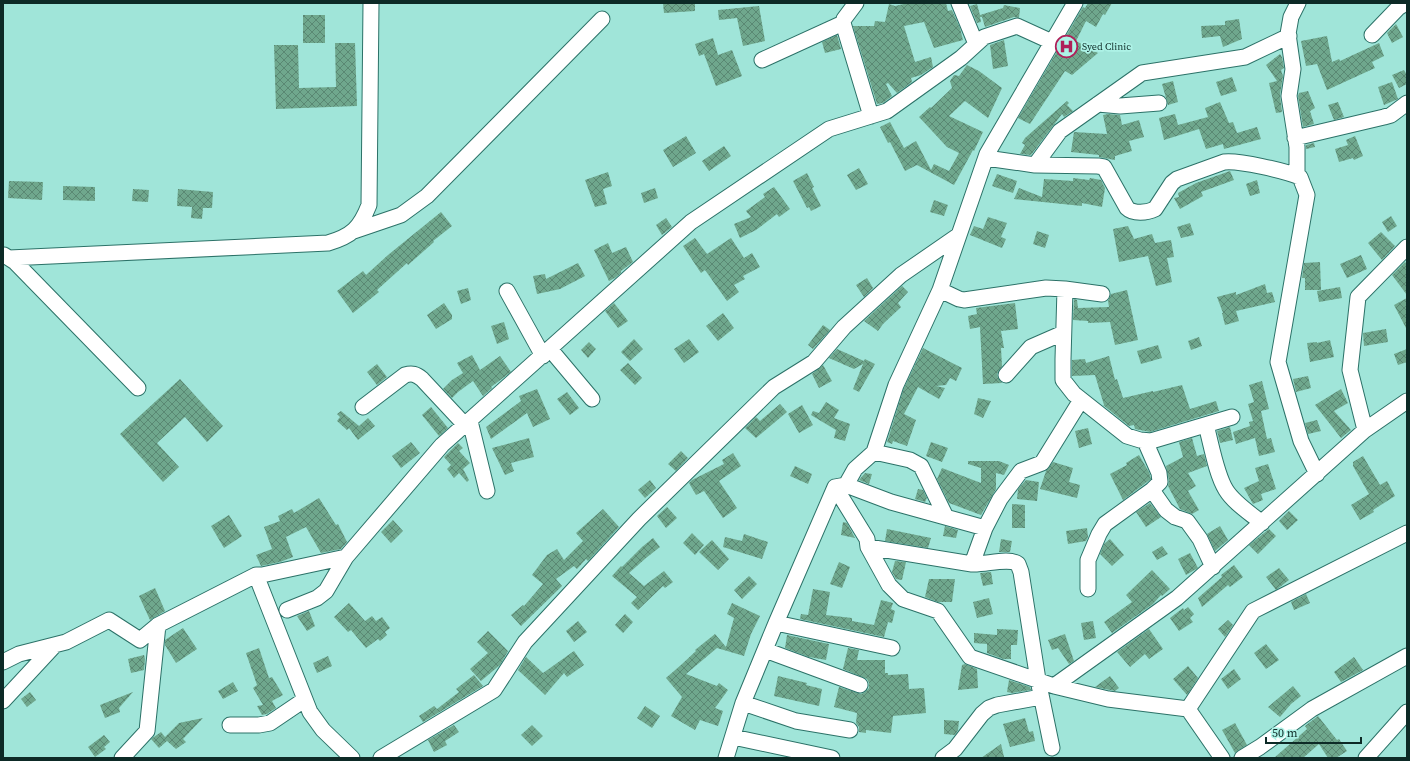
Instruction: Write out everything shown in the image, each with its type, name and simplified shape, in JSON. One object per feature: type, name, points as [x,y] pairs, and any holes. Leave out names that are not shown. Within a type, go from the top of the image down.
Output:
[{"type":"street","points":[[6,256],[328,243],[341,239],[353,231],[363,220],[369,205],[371,3]]},
{"type":"street","points":[[856,3],[844,19],[843,23],[871,116]]},
{"type":"street","points":[[959,3],[976,44]]},
{"type":"street","points":[[726,758],[743,703],[776,623],[840,486],[874,452],[896,385],[940,290],[986,158],[1075,3]]},
{"type":"street","points":[[1298,3],[1291,17],[1289,36],[1293,69],[1289,96],[1296,138],[1299,177],[1307,193],[1278,362],[1300,441],[1317,474]]},
{"type":"street","points":[[1372,35],[1398,8],[1406,3]]},
{"type":"street","points":[[353,231],[401,215],[427,196],[602,19]]},
{"type":"street","points":[[762,60],[843,23]]},
{"type":"street","points":[[287,610],[318,598],[326,591],[346,557],[442,445],[691,222],[829,129],[887,111],[961,58],[984,37],[1017,26],[1052,42]]},
{"type":"street","points":[[1035,165],[1060,131],[1142,73],[1245,57],[1289,36]]},
{"type":"street","points":[[1098,104],[1120,106],[1159,103]]},
{"type":"street","points":[[1296,138],[1384,118],[1407,104]]},
{"type":"street","points":[[986,158],[1035,165],[1104,167],[1127,208],[1136,212],[1152,211],[1155,209],[1177,178],[1224,162],[1255,165],[1299,177]]},
{"type":"street","points":[[381,758],[494,690],[525,642],[640,519],[768,393],[814,362],[844,326],[901,275],[959,235]]},
{"type":"street","points":[[1365,430],[1350,370],[1358,297],[1407,247]]},
{"type":"street","points":[[6,256],[15,262],[138,388]]},
{"type":"street","points":[[940,290],[964,300],[1042,288],[1066,289],[1102,294]]},
{"type":"street","points":[[1066,289],[1063,334],[1063,380],[1081,400],[1138,439],[1161,478],[1160,482],[1152,490],[1101,528],[1088,560],[1088,589]]},
{"type":"street","points":[[507,290],[547,352],[592,399]]},
{"type":"street","points":[[1006,376],[1031,347],[1063,334]]},
{"type":"street","points":[[363,407],[404,375],[417,375],[467,423],[488,491]]},
{"type":"street","points":[[972,564],[985,528],[998,503],[1021,471],[1042,463],[1081,400]]},
{"type":"street","points":[[1054,686],[1177,598],[1365,430],[1407,400]]},
{"type":"street","points":[[1138,439],[1151,441],[1232,417]]},
{"type":"street","points":[[1206,425],[1220,478],[1226,490],[1240,505],[1262,523]]},
{"type":"street","points":[[874,452],[910,460],[921,466],[946,517]]},
{"type":"street","points":[[840,486],[985,528]]},
{"type":"street","points":[[840,486],[867,539],[868,547],[888,585],[903,599],[938,611],[970,657],[1054,686],[1108,699],[1188,709],[1222,758]]},
{"type":"street","points":[[1152,490],[1166,510],[1175,517],[1187,521],[1200,539],[1213,567]]},
{"type":"street","points":[[1188,709],[1253,612],[1407,533]]},
{"type":"street","points":[[868,547],[980,565],[1011,561],[1018,564],[1021,572],[1041,697],[1052,748]]},
{"type":"street","points":[[3,662],[19,654],[66,642],[109,620],[140,640],[158,625],[256,575],[346,557]]},
{"type":"street","points":[[256,575],[310,712],[323,730],[349,756]]},
{"type":"street","points":[[776,623],[892,648]]},
{"type":"street","points":[[122,758],[147,731],[158,625]]},
{"type":"street","points":[[3,701],[55,645]]},
{"type":"street","points":[[765,650],[860,685]]},
{"type":"street","points":[[1242,758],[1264,753],[1312,709],[1407,656]]},
{"type":"street","points":[[943,758],[955,748],[982,714],[989,708],[997,705],[1041,697]]},
{"type":"street","points":[[230,725],[259,725],[270,723],[304,700]]},
{"type":"street","points":[[743,703],[796,721],[850,730]]},
{"type":"street","points":[[1366,758],[1407,712]]},
{"type":"street","points":[[733,737],[832,758]]},
{"type":"building","points":[[663,3],[695,3],[695,11],[664,13]]},
{"type":"building","points":[[908,3],[946,3],[948,11],[952,10],[960,28],[963,40],[934,48],[924,22],[904,26],[915,62],[931,57],[933,67],[921,75],[911,78],[912,82],[897,93],[888,83],[886,84],[892,96],[883,103],[877,104],[853,26],[874,26],[875,21],[885,22],[889,4],[895,6]]},
{"type":"building","points":[[1088,3],[1112,3],[1105,15],[1103,14],[1096,27],[1086,21],[1076,41],[1098,53],[1072,75],[1065,71],[1030,124],[1018,118],[1083,7],[1085,8]]},
{"type":"building","points":[[977,4],[980,15],[1003,8],[1004,5],[1020,8],[1019,18],[1014,17],[985,27],[982,17],[980,17],[981,22],[977,23],[970,6]]},
{"type":"building","points":[[759,6],[765,41],[743,46],[737,18],[719,20],[718,10]]},
{"type":"building","points":[[303,15],[325,15],[325,43],[303,43]]},
{"type":"building","points":[[1239,19],[1242,39],[1223,47],[1220,36],[1202,38],[1201,26],[1225,25],[1225,21]]},
{"type":"building","points":[[1396,24],[1403,37],[1392,43],[1387,33]]},
{"type":"building","points":[[837,35],[841,49],[825,53],[822,42]]},
{"type":"building","points":[[1327,36],[1332,62],[1339,59],[1340,61],[1379,43],[1384,56],[1372,62],[1375,68],[1327,90],[1317,64],[1306,66],[1301,41]]},
{"type":"building","points":[[713,38],[718,55],[732,50],[742,76],[716,86],[704,54],[699,56],[695,44]]},
{"type":"building","points":[[1004,40],[1008,66],[993,69],[990,45]]},
{"type":"building","points":[[335,43],[355,43],[357,106],[276,109],[274,45],[298,45],[299,88],[336,87]]},
{"type":"building","points":[[1280,54],[1284,68],[1281,70],[1283,76],[1280,95],[1282,112],[1276,113],[1269,83],[1277,81],[1266,65]]},
{"type":"building","points":[[967,65],[979,71],[1002,88],[988,118],[965,101],[949,116],[983,132],[974,151],[973,150],[954,185],[917,165],[905,171],[890,142],[888,143],[880,127],[890,122],[904,148],[916,141],[931,170],[934,164],[949,171],[959,153],[947,147],[919,117],[952,88],[950,81],[954,75],[959,76]]},
{"type":"building","points":[[1404,70],[1407,75],[1407,84],[1399,88],[1392,75]]},
{"type":"building","points":[[1232,77],[1237,91],[1221,96],[1216,82]]},
{"type":"building","points":[[1173,81],[1178,102],[1168,105],[1162,84]]},
{"type":"building","points":[[1392,82],[1398,99],[1384,105],[1378,87]]},
{"type":"building","points":[[1308,91],[1315,108],[1310,111],[1314,124],[1303,127],[1298,96],[1299,93]]},
{"type":"building","points":[[1067,101],[1069,103],[1067,105],[1073,111],[1064,117],[1062,114],[1031,155],[1020,154],[1025,145],[1022,143],[1025,138]]},
{"type":"building","points":[[1220,102],[1229,123],[1233,122],[1237,133],[1257,127],[1261,139],[1224,149],[1223,144],[1206,149],[1199,129],[1164,140],[1159,118],[1175,114],[1178,125],[1208,117],[1205,108]]},
{"type":"building","points":[[1338,102],[1344,117],[1334,120],[1328,105]]},
{"type":"building","points":[[1103,115],[1120,115],[1122,125],[1139,120],[1144,137],[1129,141],[1132,151],[1115,156],[1115,160],[1099,157],[1099,155],[1071,152],[1074,132],[1107,134]]},
{"type":"building","points":[[686,136],[696,153],[673,167],[663,150]]},
{"type":"building","points":[[1355,136],[1363,156],[1354,160],[1353,158],[1339,162],[1335,149],[1348,145],[1346,140]]},
{"type":"building","points":[[1314,143],[1315,147],[1306,149],[1306,145]]},
{"type":"building","points":[[724,146],[731,156],[709,171],[702,161]]},
{"type":"building","points":[[859,168],[868,184],[856,190],[847,175]]},
{"type":"building","points":[[1230,171],[1234,180],[1201,192],[1203,196],[1180,209],[1174,198],[1179,197],[1178,193],[1196,183]]},
{"type":"building","points":[[608,172],[612,186],[603,189],[607,204],[595,207],[585,180]]},
{"type":"building","points":[[807,173],[814,187],[812,188],[821,206],[811,211],[809,207],[807,208],[793,181]]},
{"type":"building","points":[[997,174],[1017,181],[1013,193],[992,186]]},
{"type":"building","points":[[1073,178],[1089,180],[1090,178],[1101,180],[1105,188],[1102,207],[1082,203],[1082,206],[1014,199],[1019,188],[1042,197],[1044,179],[1073,181]]},
{"type":"building","points":[[1257,180],[1260,193],[1250,196],[1246,184]]},
{"type":"building","points":[[9,181],[43,182],[42,200],[8,198]]},
{"type":"building","points":[[63,186],[95,187],[95,201],[63,200]]},
{"type":"building","points":[[774,187],[790,209],[779,217],[777,214],[756,230],[740,238],[734,224],[751,217],[746,211],[765,197],[763,194]]},
{"type":"building","points":[[655,188],[658,198],[644,203],[641,193]]},
{"type":"building","points":[[133,189],[149,190],[148,202],[132,201]]},
{"type":"building","points":[[178,189],[213,192],[212,208],[203,208],[202,219],[191,218],[192,207],[177,206]]},
{"type":"building","points":[[934,200],[948,205],[944,216],[930,212]]},
{"type":"building","points":[[441,212],[452,226],[433,241],[434,242],[408,265],[407,263],[377,290],[379,292],[353,313],[337,291],[363,271],[366,275]]},
{"type":"building","points":[[1391,216],[1397,226],[1388,232],[1382,222]]},
{"type":"building","points":[[988,217],[1007,223],[1001,237],[1006,239],[1002,248],[970,235],[974,226],[983,229]]},
{"type":"building","points":[[666,218],[672,227],[662,235],[656,225]]},
{"type":"building","points":[[1190,223],[1194,235],[1181,238],[1177,227]]},
{"type":"building","points":[[1128,226],[1134,239],[1152,234],[1155,243],[1171,240],[1174,257],[1167,258],[1172,282],[1156,286],[1148,256],[1119,262],[1113,229]]},
{"type":"building","points":[[1037,231],[1049,235],[1045,248],[1033,244]]},
{"type":"building","points":[[1381,232],[1395,246],[1382,260],[1368,243]]},
{"type":"building","points":[[695,238],[707,254],[731,238],[744,258],[752,253],[760,267],[743,276],[745,279],[734,285],[739,292],[727,301],[705,270],[701,273],[683,246]]},
{"type":"building","points":[[608,243],[612,253],[626,247],[633,262],[621,271],[621,273],[615,278],[609,281],[594,250]]},
{"type":"building","points":[[1361,255],[1367,269],[1347,278],[1340,264]]},
{"type":"building","points":[[1320,262],[1321,290],[1305,290],[1305,278],[1302,278],[1304,263]]},
{"type":"building","points":[[1405,262],[1407,264],[1407,295],[1392,275]]},
{"type":"building","points":[[578,263],[585,276],[560,289],[537,294],[533,276],[545,274],[546,279]]},
{"type":"building","points":[[867,278],[873,288],[864,297],[856,285]]},
{"type":"building","points":[[1265,284],[1267,293],[1272,292],[1275,302],[1236,311],[1239,321],[1225,325],[1223,313],[1217,297],[1236,292],[1236,295]]},
{"type":"building","points":[[902,286],[908,292],[898,303],[901,307],[883,324],[878,331],[864,321]]},
{"type":"building","points":[[1340,287],[1342,298],[1319,302],[1317,291]]},
{"type":"building","points":[[468,288],[471,300],[461,304],[457,291]]},
{"type":"building","points":[[1127,290],[1138,340],[1115,345],[1110,322],[1088,323],[1088,321],[1073,320],[1074,299],[1077,300],[1078,308],[1109,307],[1108,301],[1111,294]]},
{"type":"building","points":[[1407,298],[1407,330],[1394,305]]},
{"type":"building","points":[[444,303],[452,315],[452,319],[436,329],[427,315]]},
{"type":"building","points":[[614,303],[628,321],[618,328],[605,311]]},
{"type":"building","points":[[1015,303],[1018,329],[1001,331],[1004,348],[1001,348],[1002,366],[997,374],[1002,383],[983,384],[980,327],[970,329],[968,316],[977,314],[976,308]]},
{"type":"building","points":[[723,313],[734,328],[718,341],[706,326]]},
{"type":"building","points":[[504,322],[509,339],[497,344],[491,326]]},
{"type":"building","points":[[823,325],[830,330],[813,349],[808,345]]},
{"type":"building","points":[[1386,329],[1388,342],[1364,346],[1363,333]]},
{"type":"building","points":[[1199,337],[1202,346],[1191,350],[1188,341]]},
{"type":"building","points":[[634,339],[643,349],[630,361],[621,352]]},
{"type":"building","points":[[689,339],[699,352],[684,363],[674,349]]},
{"type":"building","points":[[1330,340],[1334,357],[1310,362],[1307,343],[1317,343]]},
{"type":"building","points":[[589,342],[596,349],[588,358],[581,350]]},
{"type":"building","points":[[1158,345],[1162,358],[1141,364],[1137,351]]},
{"type":"building","points":[[923,348],[962,368],[956,381],[950,378],[946,385],[936,386],[945,388],[939,399],[918,387],[904,414],[916,420],[907,446],[893,441],[892,444],[887,442],[904,388]]},
{"type":"building","points":[[837,349],[864,361],[865,359],[875,364],[859,392],[853,389],[863,364],[854,369],[829,358]]},
{"type":"building","points":[[1407,349],[1407,362],[1398,365],[1394,354]]},
{"type":"building","points":[[472,355],[480,370],[500,356],[511,372],[491,387],[492,388],[483,396],[473,381],[452,398],[443,389],[452,380],[463,373],[457,363]]},
{"type":"building","points":[[1109,356],[1115,380],[1117,379],[1123,398],[1182,385],[1190,409],[1216,401],[1219,411],[1150,432],[1135,429],[1134,425],[1129,426],[1103,405],[1095,375],[1072,376],[1072,360],[1085,359],[1086,363]]},
{"type":"building","points":[[628,363],[642,378],[635,385],[620,370]]},
{"type":"building","points":[[377,364],[387,377],[377,385],[367,372]]},
{"type":"building","points":[[823,365],[832,381],[819,388],[812,374]]},
{"type":"building","points":[[1308,376],[1311,388],[1296,392],[1293,379]]},
{"type":"building","points":[[180,379],[223,426],[207,442],[185,417],[157,443],[179,467],[163,482],[120,434]]},
{"type":"building","points":[[1262,381],[1269,409],[1261,411],[1267,439],[1271,438],[1275,452],[1259,456],[1255,438],[1236,444],[1233,432],[1250,426],[1249,422],[1253,421],[1248,404],[1254,402],[1249,385]]},
{"type":"building","points":[[537,389],[550,419],[533,427],[527,413],[491,439],[486,427],[521,401],[519,396]]},
{"type":"building","points":[[1341,389],[1348,403],[1334,411],[1351,430],[1341,438],[1315,405]]},
{"type":"building","points":[[567,392],[579,408],[570,415],[557,399]]},
{"type":"building","points":[[978,398],[991,401],[983,418],[974,414]]},
{"type":"building","points":[[826,402],[839,410],[834,418],[850,424],[845,441],[834,438],[836,430],[811,415],[813,411],[819,413]]},
{"type":"building","points":[[780,404],[787,412],[756,438],[745,428],[756,417],[760,421]]},
{"type":"building","points":[[802,405],[813,425],[799,433],[788,414]]},
{"type":"building","points":[[431,407],[448,428],[439,436],[422,415]]},
{"type":"building","points":[[341,411],[359,426],[368,418],[375,426],[358,440],[349,428],[347,430],[337,421],[340,417],[337,414]]},
{"type":"building","points":[[1317,420],[1321,431],[1308,434],[1305,423]]},
{"type":"building","points":[[1230,427],[1233,440],[1220,443],[1217,431]]},
{"type":"building","points":[[1088,428],[1092,444],[1079,448],[1075,431]]},
{"type":"building","points":[[529,438],[534,457],[511,463],[514,471],[505,475],[492,448]]},
{"type":"building","points":[[1192,438],[1197,456],[1204,454],[1207,466],[1188,473],[1196,486],[1188,491],[1199,510],[1192,514],[1180,509],[1168,486],[1169,481],[1166,466],[1183,457],[1179,442]]},
{"type":"building","points":[[411,442],[420,453],[401,468],[392,456]]},
{"type":"building","points":[[931,442],[948,448],[942,462],[926,456]]},
{"type":"building","points":[[458,443],[463,448],[459,451],[470,463],[463,469],[469,480],[467,482],[459,473],[454,478],[447,469],[451,465],[444,457]]},
{"type":"building","points":[[681,451],[688,458],[676,471],[668,464]]},
{"type":"building","points":[[733,453],[741,466],[719,481],[737,508],[723,518],[704,491],[696,495],[689,483],[692,480],[724,464],[722,460]]},
{"type":"building","points":[[1139,455],[1149,472],[1151,479],[1123,500],[1110,474],[1127,465],[1126,463]]},
{"type":"building","points":[[1363,456],[1380,485],[1387,481],[1395,496],[1373,510],[1374,512],[1360,520],[1351,505],[1369,494],[1353,466],[1353,462]]},
{"type":"building","points":[[968,461],[999,461],[1009,465],[1004,475],[996,473],[996,489],[981,515],[949,503],[937,479],[942,468],[981,483],[981,468],[968,464]]},
{"type":"building","points":[[1053,462],[1073,468],[1069,482],[1080,485],[1077,498],[1040,489],[1046,471]]},
{"type":"building","points":[[1268,464],[1276,489],[1261,494],[1263,500],[1253,504],[1244,488],[1259,481],[1255,468]]},
{"type":"building","points":[[795,466],[812,474],[808,484],[790,476]]},
{"type":"building","points":[[865,473],[872,474],[869,484],[859,480]]},
{"type":"building","points":[[650,480],[656,488],[645,498],[638,490]]},
{"type":"building","points":[[1026,480],[1039,482],[1037,501],[1017,499],[1018,489]]},
{"type":"building","points":[[918,489],[923,490],[927,498],[925,502],[915,499]]},
{"type":"building","points":[[319,498],[336,525],[338,524],[347,542],[341,549],[321,553],[306,527],[286,537],[293,557],[280,562],[261,566],[256,555],[272,549],[264,527],[280,521],[278,516],[292,509],[294,513]]},
{"type":"building","points":[[1150,503],[1161,517],[1146,527],[1136,512]]},
{"type":"building","points":[[1012,504],[1025,505],[1025,528],[1012,528]]},
{"type":"building","points":[[667,507],[677,518],[666,528],[657,516]]},
{"type":"building","points":[[603,509],[619,527],[588,561],[586,559],[577,569],[574,566],[556,579],[562,586],[521,626],[511,615],[523,605],[524,606],[543,584],[532,575],[547,555],[557,549],[564,560],[583,541],[576,533]]},
{"type":"building","points":[[1289,511],[1298,520],[1287,530],[1279,521]]},
{"type":"building","points":[[229,515],[242,536],[224,548],[211,526]]},
{"type":"building","points":[[393,520],[403,531],[391,543],[381,532]]},
{"type":"building","points":[[843,522],[847,523],[855,538],[841,535]]},
{"type":"building","points":[[945,526],[958,530],[956,538],[943,536]]},
{"type":"building","points":[[1220,526],[1228,540],[1215,551],[1207,534]]},
{"type":"building","points":[[1087,528],[1088,537],[1086,541],[1068,544],[1066,531]]},
{"type":"building","points":[[887,529],[931,538],[928,548],[885,541]]},
{"type":"building","points":[[1269,529],[1276,536],[1258,554],[1249,545]]},
{"type":"building","points":[[692,533],[704,545],[695,555],[683,543]]},
{"type":"building","points":[[744,534],[768,542],[762,559],[723,547],[725,537],[742,541]]},
{"type":"building","points":[[653,538],[660,547],[629,573],[644,586],[664,571],[673,582],[665,588],[663,586],[638,610],[631,603],[637,597],[612,576],[621,566],[622,567]]},
{"type":"building","points":[[1001,539],[1012,541],[1010,552],[999,552]]},
{"type":"building","points":[[1110,539],[1124,555],[1112,566],[1100,554],[1104,544]]},
{"type":"building","points":[[712,540],[729,559],[718,570],[699,552]]},
{"type":"building","points":[[1162,546],[1168,554],[1157,560],[1152,552]]},
{"type":"building","points":[[1190,553],[1198,568],[1186,575],[1178,559]]},
{"type":"building","points":[[895,561],[906,562],[902,580],[896,579],[892,572]]},
{"type":"building","points":[[839,562],[850,567],[842,588],[830,584]]},
{"type":"building","points":[[1234,565],[1243,577],[1230,587],[1228,585],[1202,607],[1198,598],[1222,577],[1221,575]]},
{"type":"building","points":[[1279,568],[1289,580],[1276,590],[1266,577]]},
{"type":"building","points":[[1152,570],[1170,589],[1162,596],[1161,595],[1153,604],[1112,633],[1104,622],[1132,602],[1126,595]]},
{"type":"building","points":[[991,572],[993,584],[983,586],[980,573]]},
{"type":"building","points":[[749,576],[757,584],[742,599],[734,590]]},
{"type":"building","points":[[929,579],[955,579],[952,602],[938,602],[925,597]]},
{"type":"building","points":[[155,588],[165,611],[150,620],[139,596]]},
{"type":"building","points":[[813,589],[830,592],[826,615],[852,618],[852,621],[874,625],[881,600],[893,603],[891,609],[895,611],[892,623],[888,622],[884,637],[800,619],[801,614],[808,615]]},
{"type":"building","points":[[1306,594],[1310,603],[1294,610],[1291,602]]},
{"type":"building","points":[[989,598],[993,614],[977,618],[973,602]]},
{"type":"building","points":[[349,603],[365,621],[372,616],[376,621],[382,617],[390,628],[385,632],[387,635],[380,641],[378,639],[366,648],[351,630],[348,632],[334,617]]},
{"type":"building","points":[[732,603],[760,616],[751,634],[744,656],[717,648],[686,674],[717,686],[719,683],[728,690],[715,708],[723,711],[718,726],[700,720],[695,730],[671,716],[682,697],[666,678],[696,651],[695,650],[715,634],[726,647],[734,618],[727,614]]},
{"type":"building","points":[[1188,607],[1194,614],[1190,618],[1193,622],[1179,631],[1170,618],[1183,608],[1184,610]]},
{"type":"building","points":[[309,611],[315,626],[307,631],[297,616]]},
{"type":"building","points":[[625,614],[633,622],[623,633],[615,625]]},
{"type":"building","points":[[1228,620],[1233,625],[1225,637],[1218,629]]},
{"type":"building","points":[[578,621],[587,632],[574,642],[566,631]]},
{"type":"building","points":[[1093,621],[1096,638],[1084,640],[1081,623]]},
{"type":"building","points":[[183,628],[197,649],[176,663],[165,645],[165,640]]},
{"type":"building","points":[[997,629],[1018,630],[1017,645],[1011,645],[1011,659],[1003,659],[987,653],[987,644],[974,643],[974,633],[997,635]]},
{"type":"building","points":[[1149,629],[1163,649],[1149,659],[1145,654],[1130,667],[1117,652]]},
{"type":"building","points":[[488,631],[508,651],[500,665],[481,681],[470,669],[488,653],[477,642]]},
{"type":"building","points":[[1065,634],[1074,661],[1069,664],[1058,648],[1052,650],[1048,640]]},
{"type":"building","points":[[787,635],[829,644],[826,660],[809,657],[785,648]]},
{"type":"building","points":[[1266,644],[1279,660],[1266,669],[1254,653]]},
{"type":"building","points":[[259,648],[269,678],[272,677],[283,695],[272,701],[276,708],[267,714],[262,715],[257,706],[263,705],[253,688],[257,685],[246,653]]},
{"type":"building","points":[[848,648],[859,650],[857,660],[885,660],[885,673],[888,673],[888,675],[908,674],[909,689],[924,688],[926,713],[893,716],[891,733],[866,730],[866,733],[859,732],[859,727],[856,723],[857,713],[834,707],[839,687],[861,694],[869,688],[867,679],[843,669]]},
{"type":"building","points":[[574,651],[584,665],[567,677],[564,673],[545,695],[518,670],[526,657],[543,673]]},
{"type":"building","points":[[144,655],[144,670],[131,673],[128,659]]},
{"type":"building","points":[[328,656],[332,666],[317,673],[313,663]]},
{"type":"building","points":[[1354,657],[1363,670],[1341,682],[1334,672]]},
{"type":"building","points":[[965,664],[977,669],[978,688],[958,690],[962,665]]},
{"type":"building","points":[[1188,666],[1198,678],[1187,695],[1173,679]]},
{"type":"building","points":[[1234,669],[1241,679],[1228,689],[1221,679]]},
{"type":"building","points":[[474,675],[483,686],[423,722],[419,716],[434,706],[437,709],[459,692],[456,689]]},
{"type":"building","points":[[778,676],[807,683],[806,685],[822,689],[819,706],[774,696]]},
{"type":"building","points":[[1110,676],[1119,688],[1115,691],[1095,687]]},
{"type":"building","points":[[1009,680],[1030,687],[1031,690],[1012,693],[1007,692]]},
{"type":"building","points":[[233,682],[238,691],[223,699],[218,691]]},
{"type":"building","points":[[1293,686],[1301,696],[1291,704],[1280,717],[1268,707]]},
{"type":"building","points":[[30,692],[36,700],[27,707],[21,699]]},
{"type":"building","points":[[133,692],[119,708],[120,712],[105,718],[100,705]]},
{"type":"building","points":[[645,706],[660,716],[652,728],[637,718]]},
{"type":"building","points":[[1318,716],[1337,740],[1339,739],[1347,751],[1336,758],[1328,758],[1319,744],[1303,758],[1274,758],[1307,729],[1305,726]]},
{"type":"building","points":[[203,718],[183,739],[186,742],[176,749],[167,741],[159,748],[151,739],[161,732],[165,737],[179,723]]},
{"type":"building","points":[[1025,718],[1029,732],[1033,731],[1035,741],[1010,747],[1003,724]]},
{"type":"building","points":[[944,720],[959,721],[958,730],[955,735],[944,734]]},
{"type":"building","points":[[1235,723],[1247,745],[1235,753],[1222,730]]},
{"type":"building","points":[[454,725],[459,732],[445,741],[447,745],[434,752],[428,740]]},
{"type":"building","points":[[532,725],[543,736],[532,746],[521,735]]},
{"type":"building","points":[[104,735],[110,742],[104,747],[106,749],[95,757],[88,747]]},
{"type":"building","points":[[1001,744],[1004,757],[981,758]]},
{"type":"place","name":"Syed Clinic","points":[[1066,46]]}]
